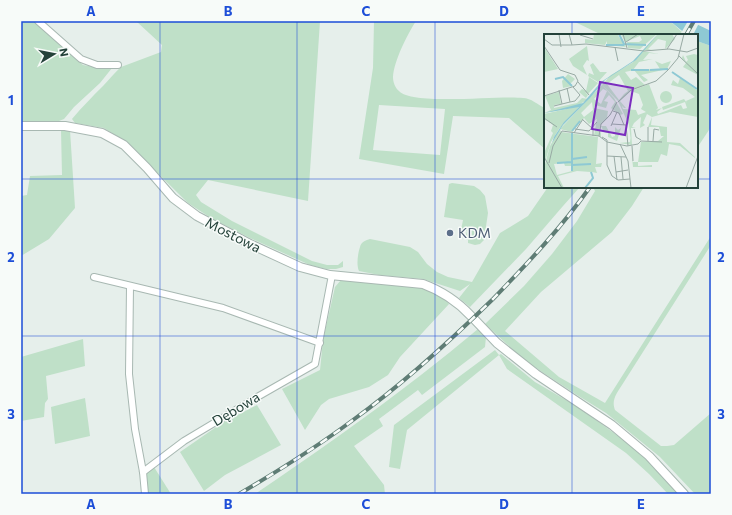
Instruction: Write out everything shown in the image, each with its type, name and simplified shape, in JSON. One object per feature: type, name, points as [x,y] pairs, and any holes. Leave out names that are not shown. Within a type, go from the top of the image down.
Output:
[{"type":"street","points":[[38,21],[81,59],[97,65],[118,65]]},
{"type":"street","name":"Mostowa","points":[[21,126],[65,126],[102,133],[124,145],[147,168],[173,198],[197,216],[250,244],[300,267],[332,275],[423,284],[437,289],[471,315],[497,343],[536,374],[623,434],[649,456],[684,494]]},
{"type":"street","name":"Dębowa","points":[[143,472],[184,441],[315,364],[332,275]]},
{"type":"street","points":[[94,277],[223,308],[320,343]]},
{"type":"street","points":[[130,286],[129,374],[135,429],[143,472],[145,494]]},
{"type":"green space","points":[[21,21],[34,21],[83,65],[112,68],[100,83],[74,107],[64,119],[59,121],[21,121]]},
{"type":"green space","points":[[136,21],[320,21],[308,201],[208,180],[196,195],[201,202],[232,221],[312,261],[327,265],[338,265],[343,261],[343,267],[326,269],[310,265],[250,238],[211,218],[188,203],[126,142],[104,128],[75,123],[72,119],[121,67],[161,52],[162,45]]},
{"type":"green space","points":[[374,21],[416,21],[398,56],[394,71],[394,85],[399,91],[407,95],[421,98],[438,99],[523,98],[529,99],[544,107],[544,148],[509,118],[453,116],[444,174],[359,159],[373,68]],"holes":[[[379,105],[445,109],[440,155],[373,150]]]},
{"type":"green space","points":[[573,21],[670,21],[682,32],[681,34],[600,34]]},
{"type":"green space","points":[[698,41],[711,46],[711,127],[698,146]]},
{"type":"green space","points":[[61,130],[70,130],[75,208],[49,239],[21,256],[21,196],[27,195],[30,176],[62,175]]},
{"type":"green space","points":[[452,183],[474,186],[485,196],[488,213],[484,240],[480,244],[475,245],[468,243],[468,240],[465,239],[467,231],[461,230],[463,220],[444,217],[449,184]]},
{"type":"green space","points":[[547,188],[579,188],[526,249],[470,307],[459,298],[470,284],[460,291],[423,279],[379,275],[359,271],[358,259],[361,244],[370,239],[410,247],[418,252],[427,264],[437,272],[448,277],[472,282],[500,233],[528,216]]},
{"type":"green space","points":[[643,188],[612,232],[541,292],[505,331],[559,377],[605,403],[711,236],[711,245],[618,391],[615,397],[614,406],[615,410],[661,446],[674,445],[711,413],[711,494],[695,494],[660,457],[606,413],[524,360],[485,324],[524,286],[552,254],[577,221],[595,191],[594,189]]},
{"type":"green space","points":[[341,280],[421,288],[434,292],[443,297],[449,304],[400,357],[388,375],[369,387],[329,399],[321,405],[305,430],[282,389],[320,370],[323,340],[335,287]]},
{"type":"green space","points":[[478,329],[486,337],[485,347],[422,395],[418,390],[379,419],[383,426],[354,446],[384,485],[385,494],[255,494],[380,406]]},
{"type":"green space","points":[[83,339],[85,366],[46,376],[48,399],[45,403],[44,417],[21,421],[21,357]]},
{"type":"green space","points":[[495,350],[499,355],[407,430],[400,469],[389,467],[394,425]]},
{"type":"green space","points":[[501,354],[535,382],[578,407],[636,449],[658,470],[679,494],[668,494],[626,453],[507,369],[499,355]]},
{"type":"green space","points":[[85,398],[90,436],[55,444],[51,407]]},
{"type":"green space","points":[[257,405],[281,445],[225,475],[204,491],[180,452],[222,423]]},
{"type":"green space","points":[[154,467],[171,494],[147,494],[145,473]]},
{"type":"water","points":[[670,21],[690,21],[711,31],[711,46],[698,41],[698,34],[686,34]]},
{"type":"pier","points":[[688,21],[695,21],[699,23],[694,34],[681,33]]},
{"type":"railway","points":[[687,34],[694,21]]},
{"type":"railway","points":[[239,494],[268,477],[339,430],[390,392],[443,347],[493,299],[544,245],[589,188]]},
{"type":"place","name":"KDM","points":[[450,233]]}]
